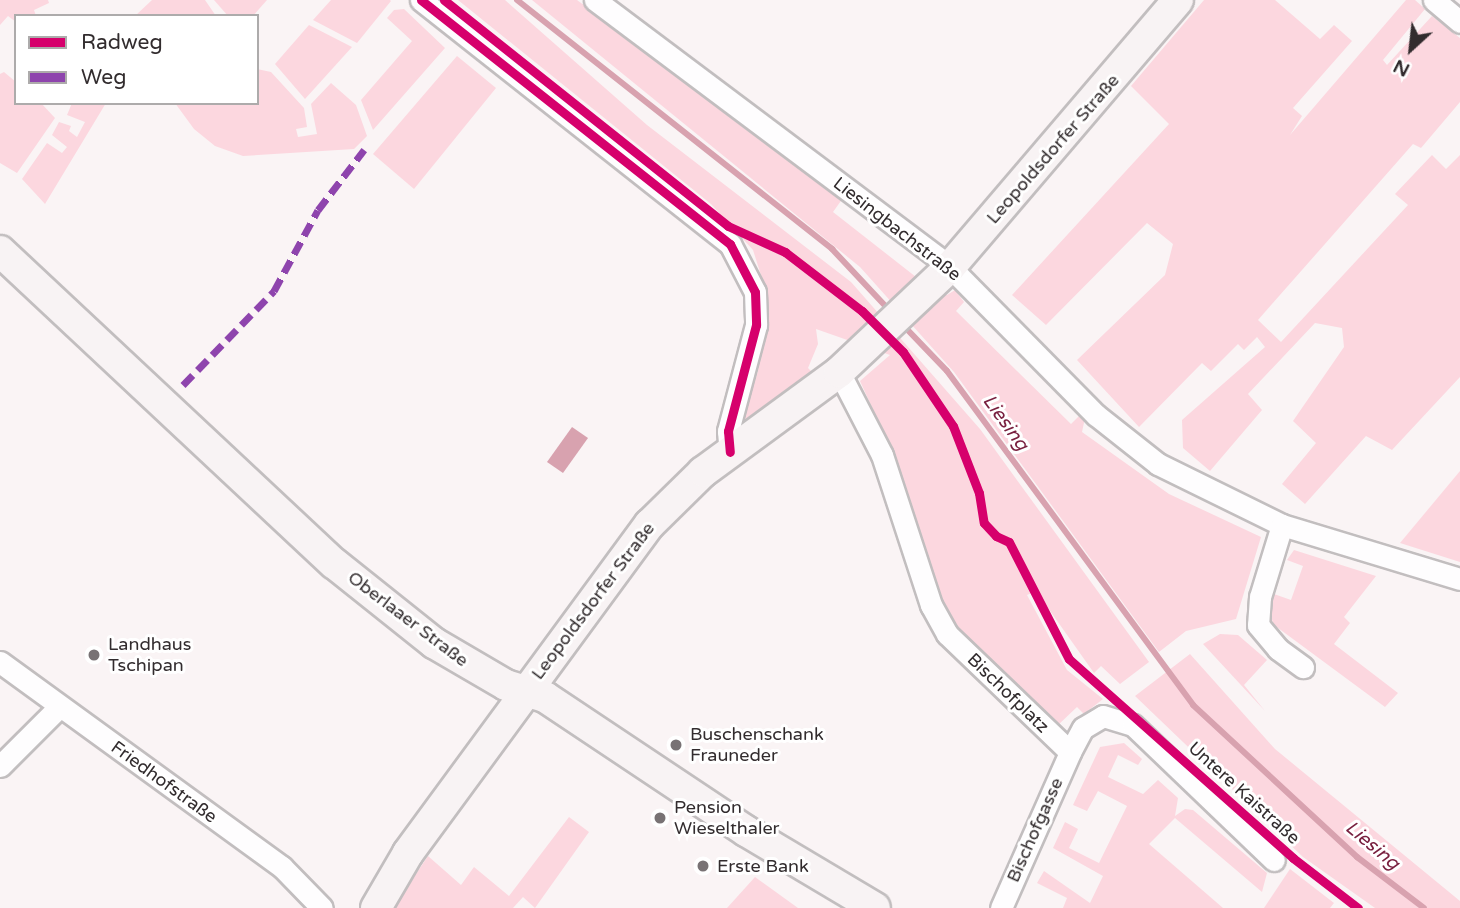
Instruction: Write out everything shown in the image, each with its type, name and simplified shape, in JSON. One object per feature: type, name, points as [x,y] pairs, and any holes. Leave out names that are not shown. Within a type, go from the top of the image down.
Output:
[{"type":"main road","name":"Leopoldsdorfer Straße","points":[[371,905],[525,691],[650,524],[703,472],[839,372],[923,294],[950,267],[1178,0]]},
{"type":"main road","name":"Oberlaaer Straße","points":[[0,251],[335,564],[457,659],[525,691],[545,697],[746,831],[875,908]]},
{"type":"street","points":[[421,0],[730,244],[755,292],[756,325],[728,431],[730,453]]},
{"type":"street","name":"Liesingbachstraße","points":[[595,0],[950,267],[1096,415],[1158,464],[1218,497],[1282,525],[1460,579]]},
{"type":"street","points":[[1434,0],[1460,22]]},
{"type":"street","name":"Bischofplatz","points":[[839,372],[882,455],[931,605],[947,634],[1070,752]]},
{"type":"street","points":[[1282,525],[1261,597],[1258,625],[1278,649],[1303,667]]},
{"type":"street","name":"Friedhofstraße","points":[[0,662],[282,867],[322,908]]},
{"type":"street","points":[[0,766],[60,707]]},
{"type":"street","name":"Untere Kaistraße","points":[[1070,752],[1083,728],[1103,716],[1133,725],[1274,860]]},
{"type":"street","name":"Bischofgasse","points":[[1001,908],[1070,752]]},
{"type":"shaded area","points":[[0,0],[48,0],[49,3],[34,10],[35,14],[14,14],[14,20],[8,16],[0,25]]},
{"type":"shaded area","points":[[152,0],[205,0],[215,14],[137,14]]},
{"type":"shaded area","points":[[214,0],[267,0],[255,14],[226,14]]},
{"type":"shaded area","points":[[331,0],[391,1],[357,43],[313,20]]},
{"type":"shaded area","points":[[458,0],[505,0],[647,125],[851,282],[980,429],[1149,662],[1120,684],[1101,666],[1094,673],[1036,591],[1027,595],[1067,670],[1103,699],[1084,714],[1077,707],[1057,726],[965,640],[944,612],[899,467],[860,381],[890,355],[816,329],[818,344],[808,368],[813,373],[740,426],[758,371],[766,291],[753,250],[711,204]]},
{"type":"shaded area","points":[[532,0],[577,0],[843,198],[833,212],[916,277],[947,295],[955,290],[964,302],[956,311],[1071,424],[1080,415],[1085,418],[1082,432],[1169,494],[1261,537],[1236,619],[1186,631],[1159,652],[954,372],[860,267]]},
{"type":"shaded area","points":[[1204,0],[1275,0],[1320,39],[1334,25],[1352,41],[1293,108],[1302,116],[1290,135],[1406,0],[1415,0],[1425,9],[1383,60],[1387,65],[1432,16],[1460,38],[1460,102],[1421,148],[1413,144],[1258,320],[1281,342],[1408,205],[1395,194],[1432,155],[1446,169],[1460,155],[1460,377],[1392,450],[1366,436],[1305,504],[1282,484],[1316,443],[1293,421],[1344,347],[1342,328],[1315,323],[1248,394],[1262,410],[1210,471],[1183,448],[1182,420],[1265,347],[1257,337],[1244,350],[1238,344],[1211,371],[1202,363],[1139,427],[1077,360],[1165,275],[1173,244],[1147,223],[1046,325],[1012,295],[1169,124],[1131,86]]},
{"type":"shaded area","points":[[404,9],[445,48],[373,130],[361,100],[412,41],[387,18],[394,10]]},
{"type":"shaded area","points":[[309,25],[352,47],[305,99],[275,64]]},
{"type":"shaded area","points":[[457,56],[496,88],[414,189],[373,154]]},
{"type":"shaded area","points":[[259,69],[271,72],[304,108],[307,127],[296,129],[298,137],[317,134],[311,104],[331,83],[356,105],[367,136],[354,149],[243,156],[215,146],[194,129],[176,105],[259,105]]},
{"type":"shaded area","points":[[4,72],[14,80],[14,105],[43,105],[55,118],[17,173],[0,163],[0,74]]},
{"type":"shaded area","points":[[71,105],[105,105],[45,204],[22,179],[47,143],[62,153],[67,147],[52,135],[59,122],[71,126],[69,131],[77,137],[85,122],[67,115]]},
{"type":"shaded area","points":[[572,427],[588,438],[563,473],[547,462]]},
{"type":"shaded area","points":[[1460,471],[1460,562],[1400,543]]},
{"type":"shaded area","points":[[1294,550],[1376,576],[1344,617],[1350,623],[1334,644],[1398,693],[1385,707],[1274,625],[1270,615],[1274,594],[1291,600],[1303,566],[1287,560]]},
{"type":"shaded area","points":[[1220,634],[1238,635],[1267,660],[1244,685],[1265,711],[1203,644]]},
{"type":"shaded area","points":[[1190,654],[1275,749],[1460,901],[1460,908],[1375,908],[1303,857],[1135,696]]},
{"type":"shaded area","points":[[1124,743],[1142,759],[1138,765],[1118,755],[1108,777],[1143,794],[1158,780],[1178,798],[1175,816],[1185,809],[1193,810],[1267,873],[1262,892],[1175,818],[1149,844],[1223,908],[1063,908],[1067,898],[1037,883],[1044,871],[1090,903],[1103,876],[1053,848],[1065,822],[1078,829],[1069,848],[1099,863],[1127,806],[1098,791],[1087,811],[1073,805],[1100,747]]},
{"type":"shaded area","points":[[569,817],[589,832],[535,908],[523,897],[513,908],[393,908],[428,856],[461,885],[474,867],[509,896]]},
{"type":"shaded area","points":[[1290,869],[1334,903],[1330,908],[1264,908]]},
{"type":"shaded area","points":[[755,877],[798,908],[727,908]]},
{"type":"waterway","name":"Liesing","points":[[517,0],[832,249],[891,312]]},
{"type":"waterway","name":"Liesing","points":[[901,323],[947,371],[1193,705],[1357,857],[1424,908]]},
{"type":"marked path","points":[[183,385],[274,291],[318,210],[364,150]]},
{"type":"cycle path","points":[[421,0],[730,244],[755,292],[756,325],[728,431],[730,452]]},
{"type":"cycle path","points":[[444,0],[728,226],[785,252],[862,311],[903,352],[953,426],[979,493],[984,523],[996,536],[1009,542],[1069,659],[1293,858],[1358,908]]},
{"type":"place","name":"Landhaus Tschipan","points":[[94,655]]},
{"type":"place","name":"Buschenschank Frauneder","points":[[676,745]]},
{"type":"place","name":"Pension Wieselthaler","points":[[660,818]]},
{"type":"place","name":"Erste Bank","points":[[703,866]]}]
